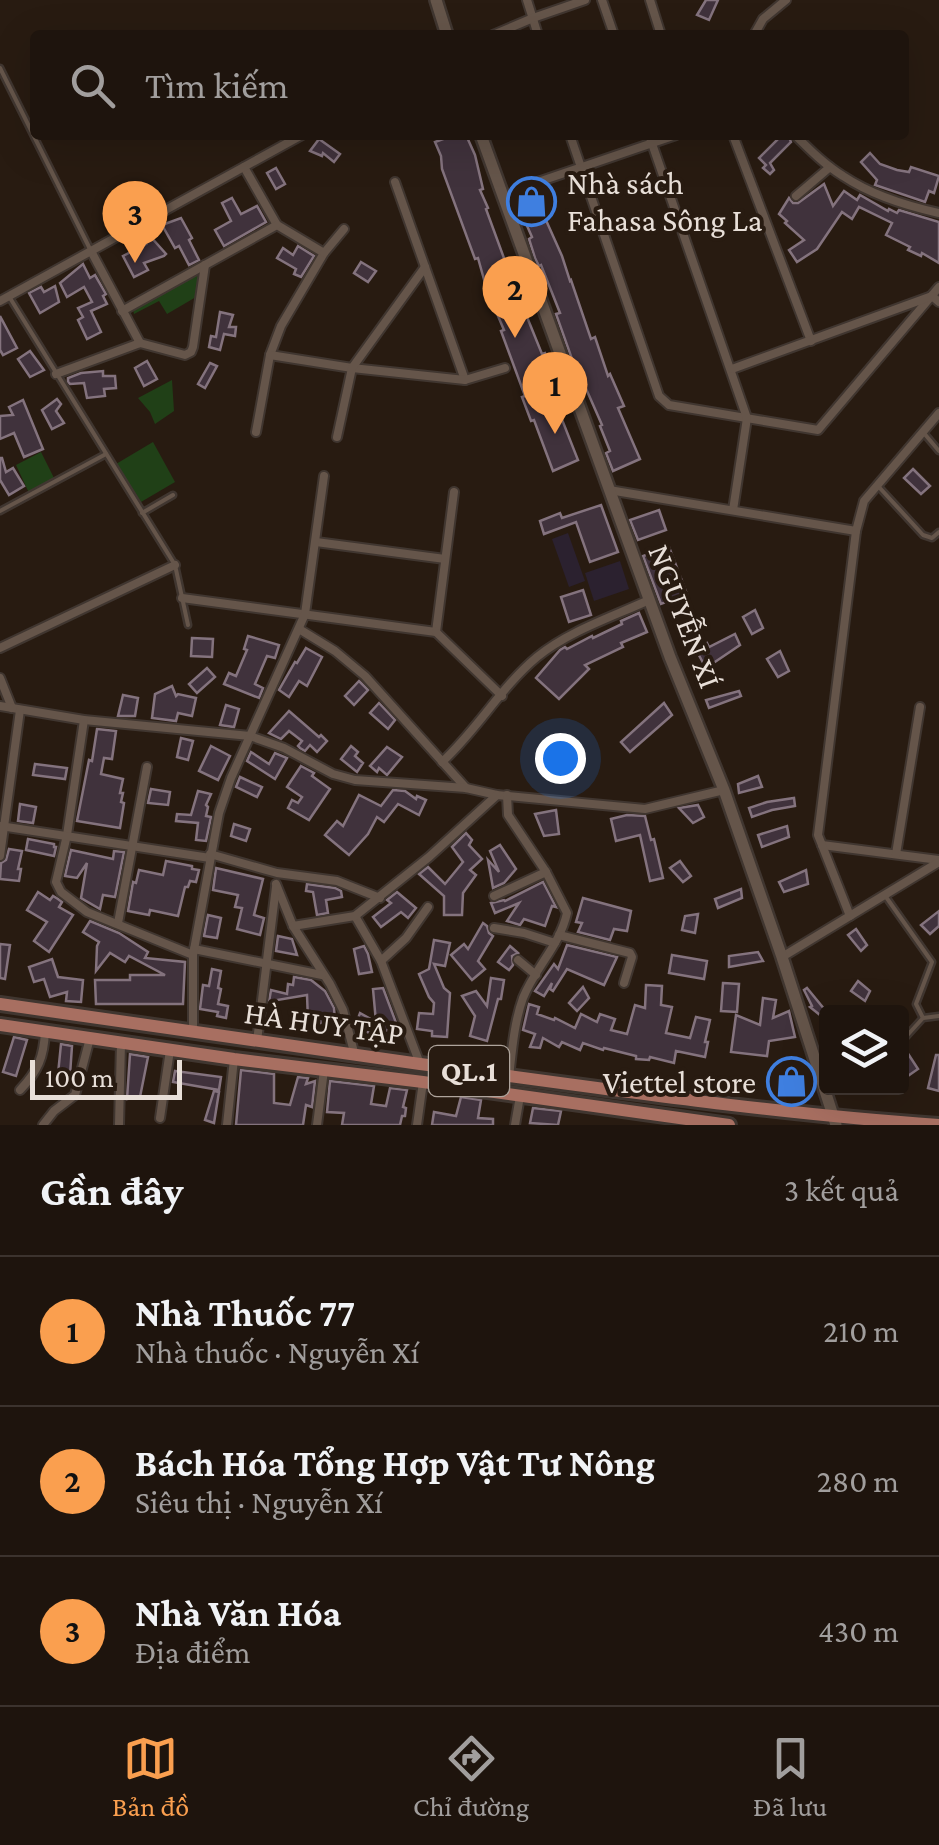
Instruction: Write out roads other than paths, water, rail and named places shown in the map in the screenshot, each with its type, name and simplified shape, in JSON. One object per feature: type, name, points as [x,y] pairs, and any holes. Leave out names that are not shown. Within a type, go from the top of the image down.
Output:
[{"type":"main road","name":"HÀ HUY TẬP","points":[[0,1004],[835,1121],[939,1125]]},
{"type":"main road","name":"HÀ HUY TẬP","points":[[0,1025],[520,1096],[635,1119],[729,1125]]},
{"type":"main road","points":[[420,1064],[423,1082]]},
{"type":"street","points":[[436,0],[445,30]]},
{"type":"street","points":[[527,0],[537,30]]},
{"type":"street","points":[[505,30],[585,0]]},
{"type":"street","points":[[602,0],[612,30]]},
{"type":"street","points":[[650,0],[659,30]]},
{"type":"street","points":[[757,30],[763,19],[786,0]]},
{"type":"street","points":[[4,298],[293,140]]},
{"type":"street","name":"NGUYỄN XÍ","points":[[483,140],[670,657],[724,790],[819,1063]]},
{"type":"street","points":[[572,140],[659,396],[669,404],[818,430],[935,299],[939,286]]},
{"type":"street","points":[[538,182],[649,140]]},
{"type":"street","points":[[651,140],[747,418],[733,510]]},
{"type":"street","points":[[735,140],[811,341]]},
{"type":"street","points":[[800,140],[846,179],[939,213]]},
{"type":"street","points":[[796,196],[830,167]]},
{"type":"street","points":[[244,168],[277,225],[324,253]]},
{"type":"street","points":[[396,182],[465,380]]},
{"type":"street","points":[[122,311],[277,225]]},
{"type":"street","points":[[256,432],[270,356],[281,326],[324,253],[344,229]]},
{"type":"street","points":[[92,251],[140,344]]},
{"type":"street","points":[[56,374],[140,344],[185,356],[191,352],[204,264]]},
{"type":"street","points":[[337,437],[352,368],[425,267]]},
{"type":"street","points":[[732,369],[935,299]]},
{"type":"street","points":[[270,356],[465,380],[505,368]]},
{"type":"street","points":[[850,916],[818,834],[856,531],[864,502],[939,413]]},
{"type":"street","points":[[194,1033],[194,952],[219,813],[306,614],[324,476]]},
{"type":"street","points":[[609,490],[856,531]]},
{"type":"street","points":[[436,632],[454,492]]},
{"type":"street","points":[[316,542],[445,559]]},
{"type":"street","points":[[0,648],[175,565]]},
{"type":"street","points":[[182,598],[436,632],[502,696]]},
{"type":"street","points":[[442,762],[538,657],[560,642],[649,600]]},
{"type":"street","points":[[299,630],[365,676],[466,788]]},
{"type":"street","points":[[0,678],[16,709],[0,856]]},
{"type":"street","points":[[0,706],[84,720],[250,736],[355,780],[466,788],[645,809],[724,790]]},
{"type":"street","points":[[896,854],[920,707]]},
{"type":"street","points":[[84,720],[56,882],[60,892],[87,912],[194,952],[322,975]]},
{"type":"street","points":[[118,924],[147,768]]},
{"type":"street","points":[[502,795],[508,815],[567,912],[557,939],[524,998],[509,1077]]},
{"type":"street","points":[[293,926],[355,916],[502,795]]},
{"type":"street","points":[[2,826],[210,856],[277,873],[338,880],[380,898]]},
{"type":"street","points":[[822,844],[939,861]]},
{"type":"street","points":[[782,958],[939,861]]},
{"type":"street","points":[[494,896],[546,872]]},
{"type":"street","points":[[257,1041],[277,873]]},
{"type":"street","points":[[276,884],[293,926],[343,1010],[355,1056]]},
{"type":"street","points":[[381,961],[406,938],[428,907]]},
{"type":"street","points":[[355,916],[381,961],[420,1064]]},
{"type":"street","points":[[494,928],[630,953],[624,983]]},
{"type":"street","points":[[518,960],[536,974]]},
{"type":"street","points":[[20,1090],[34,1075],[44,1049],[45,1031]]},
{"type":"street","points":[[43,1125],[75,1095],[90,1038]]},
{"type":"street","points":[[119,1125],[122,1043]]},
{"type":"street","points":[[160,1118],[170,1050]]},
{"type":"street","points":[[226,1125],[234,1059]]},
{"type":"street","points":[[317,1125],[324,1070]]},
{"type":"street","points":[[417,1125],[423,1082]]},
{"type":"street","name":"NGUYỄN XÍ","points":[[828,1095],[835,1121]]},
{"type":"street","points":[[516,1125],[520,1096]]},
{"type":"lane","points":[[0,68],[30,128]]},
{"type":"lane","points":[[36,140],[92,251]]},
{"type":"lane","points":[[4,298],[175,565],[188,625]]},
{"type":"lane","points":[[923,432],[939,451]]},
{"type":"lane","points":[[0,511],[106,454]]},
{"type":"lane","points":[[878,486],[923,535],[932,538],[939,532]]},
{"type":"lane","points":[[142,513],[173,495]]},
{"type":"lane","points":[[884,895],[932,962],[916,1004],[922,1018]]},
{"type":"lane","points":[[909,1032],[922,1018],[939,1016]]},
{"type":"place","name":"Nhà sách Fahasa Sông La","points":[[532,201]]},
{"type":"place","name":"Nhà Văn Hóa","points":[[135,263]]},
{"type":"place","name":"Bách Hóa Tổng Hợp Vật Tư Nông","points":[[515,338]]},
{"type":"place","name":"Nhà Thuốc 77","points":[[555,434]]},
{"type":"place","name":"Viettel store","points":[[791,1082]]}]
